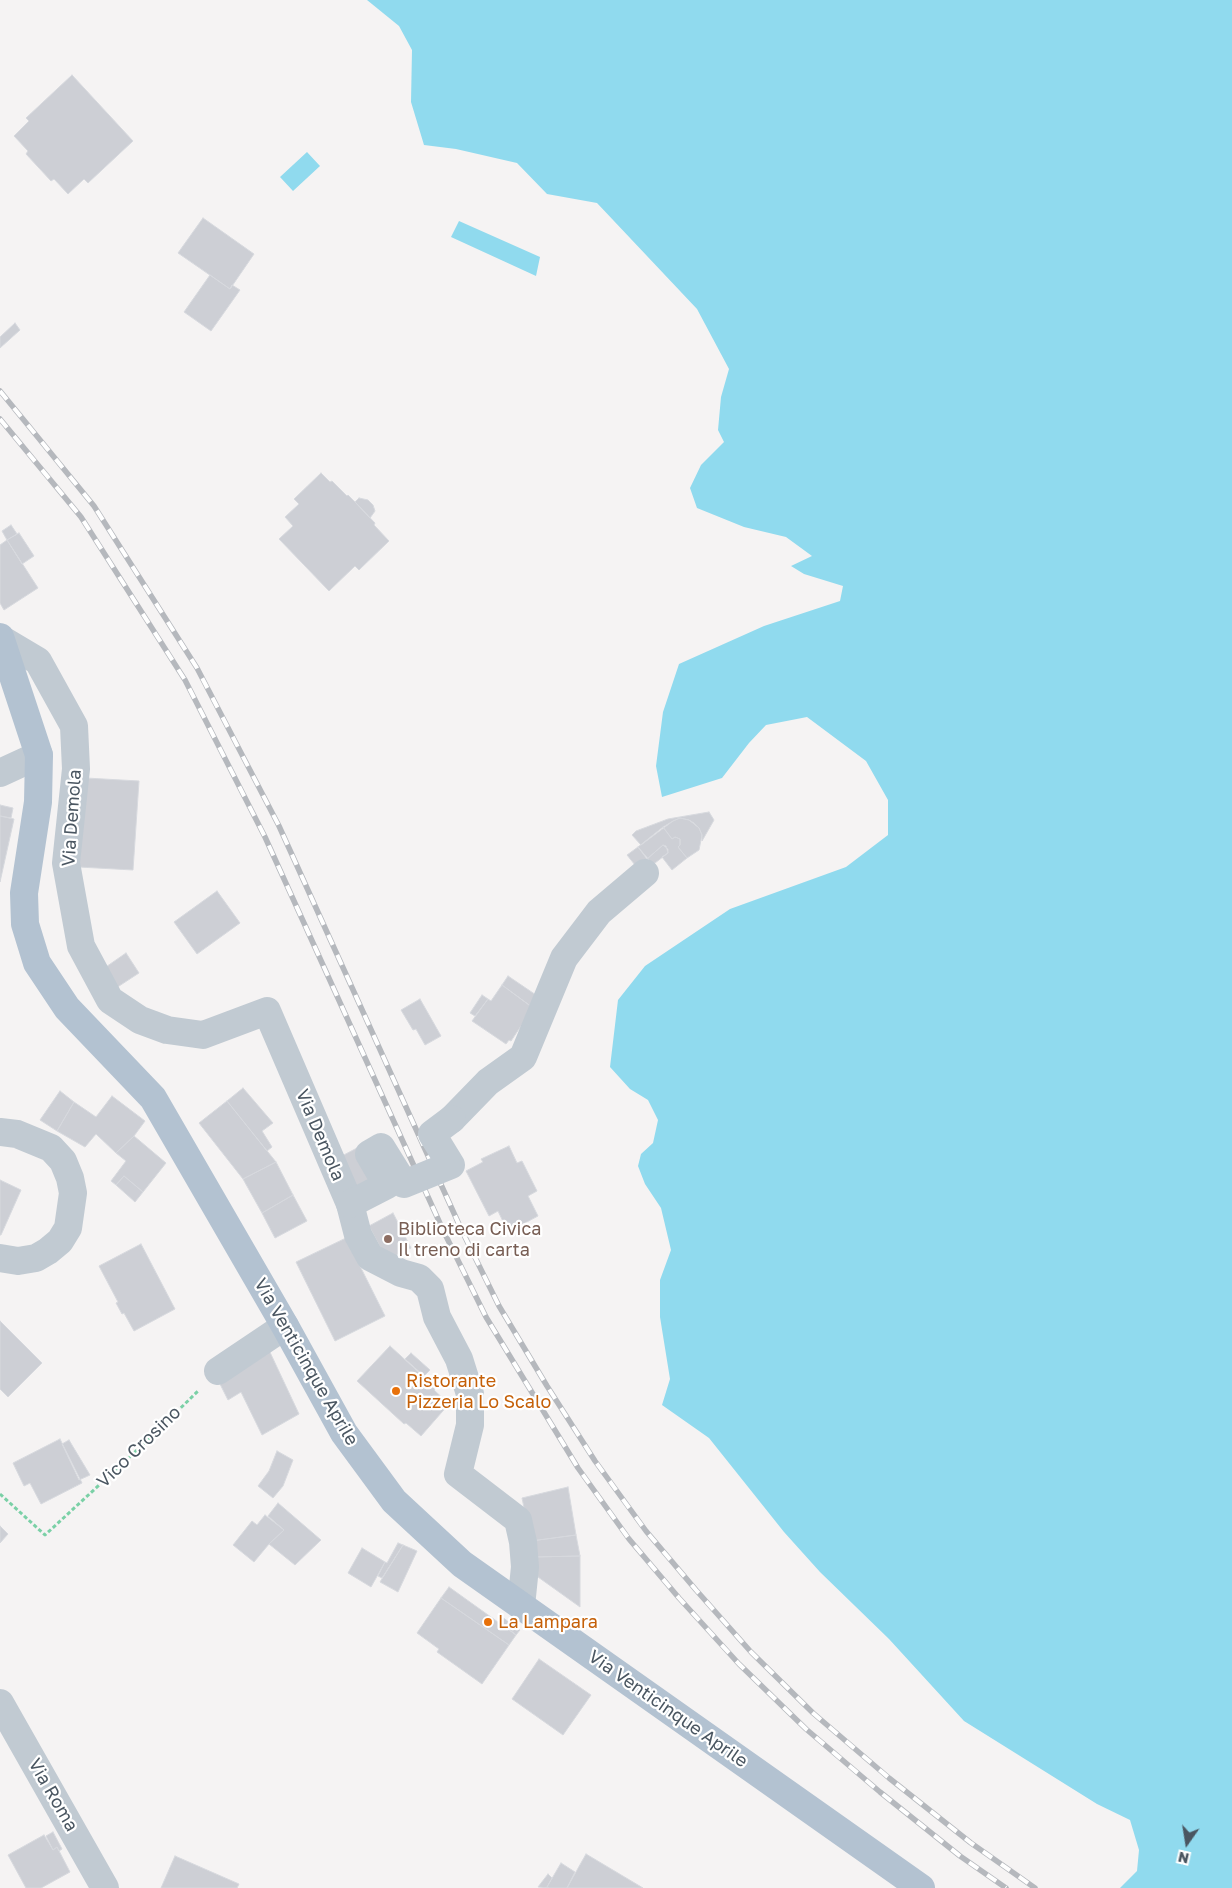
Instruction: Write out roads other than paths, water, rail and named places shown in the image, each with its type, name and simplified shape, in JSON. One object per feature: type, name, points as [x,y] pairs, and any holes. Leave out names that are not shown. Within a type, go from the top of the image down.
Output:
[{"type":"main road","name":"Via Venticinque Aprile","points":[[0,638],[39,755],[38,802],[24,893],[25,924],[37,963],[67,1008],[153,1098],[285,1326],[344,1433],[394,1501],[462,1564],[921,1888]]},
{"type":"street","name":"Via Demola","points":[[0,638],[38,661],[74,726],[76,769],[66,863],[81,946],[110,1000],[140,1020],[158,1027],[203,1035],[267,1011],[350,1204]]},
{"type":"street","points":[[0,772],[39,755]]},
{"type":"street","points":[[521,1606],[525,1567],[523,1542],[518,1520],[458,1474],[470,1425],[470,1394],[459,1360],[438,1317],[430,1289],[419,1278],[401,1273],[370,1257],[358,1235],[350,1204],[387,1185],[369,1154],[382,1147],[404,1184],[451,1164],[432,1134],[452,1119],[488,1082],[524,1057],[564,958],[599,912],[645,873]]},
{"type":"street","points":[[0,1132],[17,1134],[50,1148],[62,1161],[70,1178],[73,1193],[68,1228],[60,1241],[36,1258],[18,1261],[0,1258]]},
{"type":"street","points":[[218,1371],[285,1326]]},
{"type":"street","name":"Via Roma","points":[[0,1703],[105,1888]]},
{"type":"water","points":[[367,0],[1232,0],[1232,1888],[1120,1888],[1137,1871],[1139,1850],[1130,1820],[1097,1804],[964,1721],[889,1639],[820,1572],[784,1532],[709,1438],[662,1405],[670,1379],[660,1317],[660,1280],[671,1250],[661,1208],[645,1184],[638,1166],[641,1154],[653,1143],[658,1120],[648,1100],[630,1089],[610,1067],[618,1000],[645,966],[730,909],[846,867],[888,835],[888,800],[866,761],[807,717],[766,725],[749,743],[722,778],[662,797],[656,766],[663,712],[679,664],[764,626],[840,601],[843,586],[804,574],[791,566],[812,556],[786,537],[744,527],[697,508],[690,488],[701,465],[724,442],[718,430],[721,397],[729,369],[697,309],[597,203],[547,194],[517,163],[456,149],[424,145],[411,102],[412,50],[399,26]]},
{"type":"water","points":[[307,152],[320,166],[293,191],[280,177]]},
{"type":"water","points":[[459,221],[540,257],[536,276],[451,237]]},
{"type":"railway","points":[[0,391],[94,506],[197,668],[279,826],[462,1231],[499,1306],[595,1461],[646,1531],[696,1590],[751,1652],[813,1713],[889,1778],[971,1843],[1035,1888]]},
{"type":"railway","points":[[0,419],[81,517],[185,680],[265,837],[443,1230],[486,1317],[578,1468],[629,1539],[739,1664],[806,1729],[880,1792],[960,1856],[1006,1888]]},
{"type":"place","name":"Biblioteca Civica Il treno di carta","points":[[388,1239]]},
{"type":"place","name":"Ristorante Pizzeria Lo Scalo","points":[[396,1391]]},
{"type":"place","name":"La Lampara","points":[[488,1622]]}]
